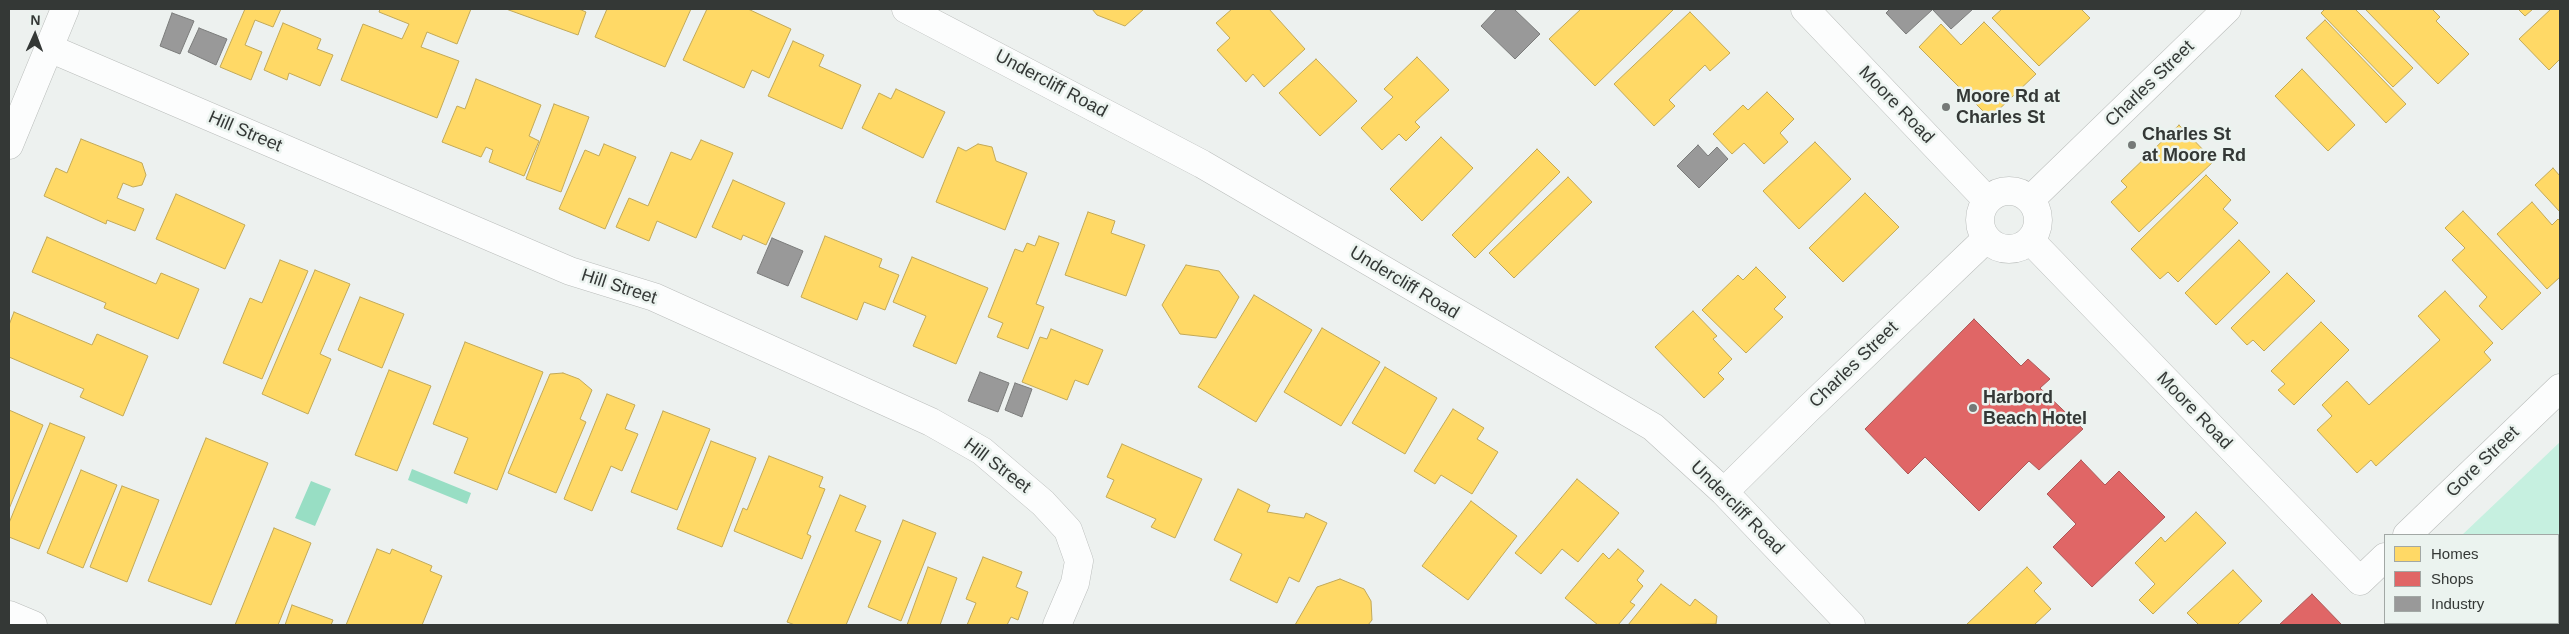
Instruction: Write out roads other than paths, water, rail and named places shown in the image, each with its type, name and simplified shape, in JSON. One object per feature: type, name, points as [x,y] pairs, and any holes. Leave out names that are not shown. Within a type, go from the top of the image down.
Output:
[{"type":"street","points":[[9,145],[65,9]]},
{"type":"street","name":"Undercliff Road","points":[[906,9],[1207,167],[1653,427],[1724,492],[1851,625]]},
{"type":"street","name":"Moore Road","points":[[1805,9],[1987,200]]},
{"type":"street","name":"Charles Street","points":[[2030,200],[2227,9]]},
{"type":"street","name":"Hill Street","points":[[50,48],[570,271],[654,297],[931,422],[973,446],[1043,503],[1068,530],[1079,561],[1075,583],[1057,625]]},
{"type":"street","points":[[2014,191],[2030,200],[2035,208],[2038,225],[2030,240],[2022,246],[2003,249],[1986,238],[1980,223],[1980,215],[1987,200],[1995,194],[2014,191]]},
{"type":"street","name":"Charles Street","points":[[1724,492],[1808,408],[1986,238]]},
{"type":"street","name":"Moore Road","points":[[2030,240],[2360,582],[2384,558]]},
{"type":"street","name":"Gore Street","points":[[2408,534],[2560,388]]},
{"type":"street","points":[[9,615],[33,625]]},
{"type":"place","name":"Moore Rd at Charles St","points":[[1946,107]]},
{"type":"place","name":"Charles St at Moore Rd","points":[[2132,145]]},
{"type":"place","name":"Harbord Beach Hotel","points":[[1973,408]]}]
